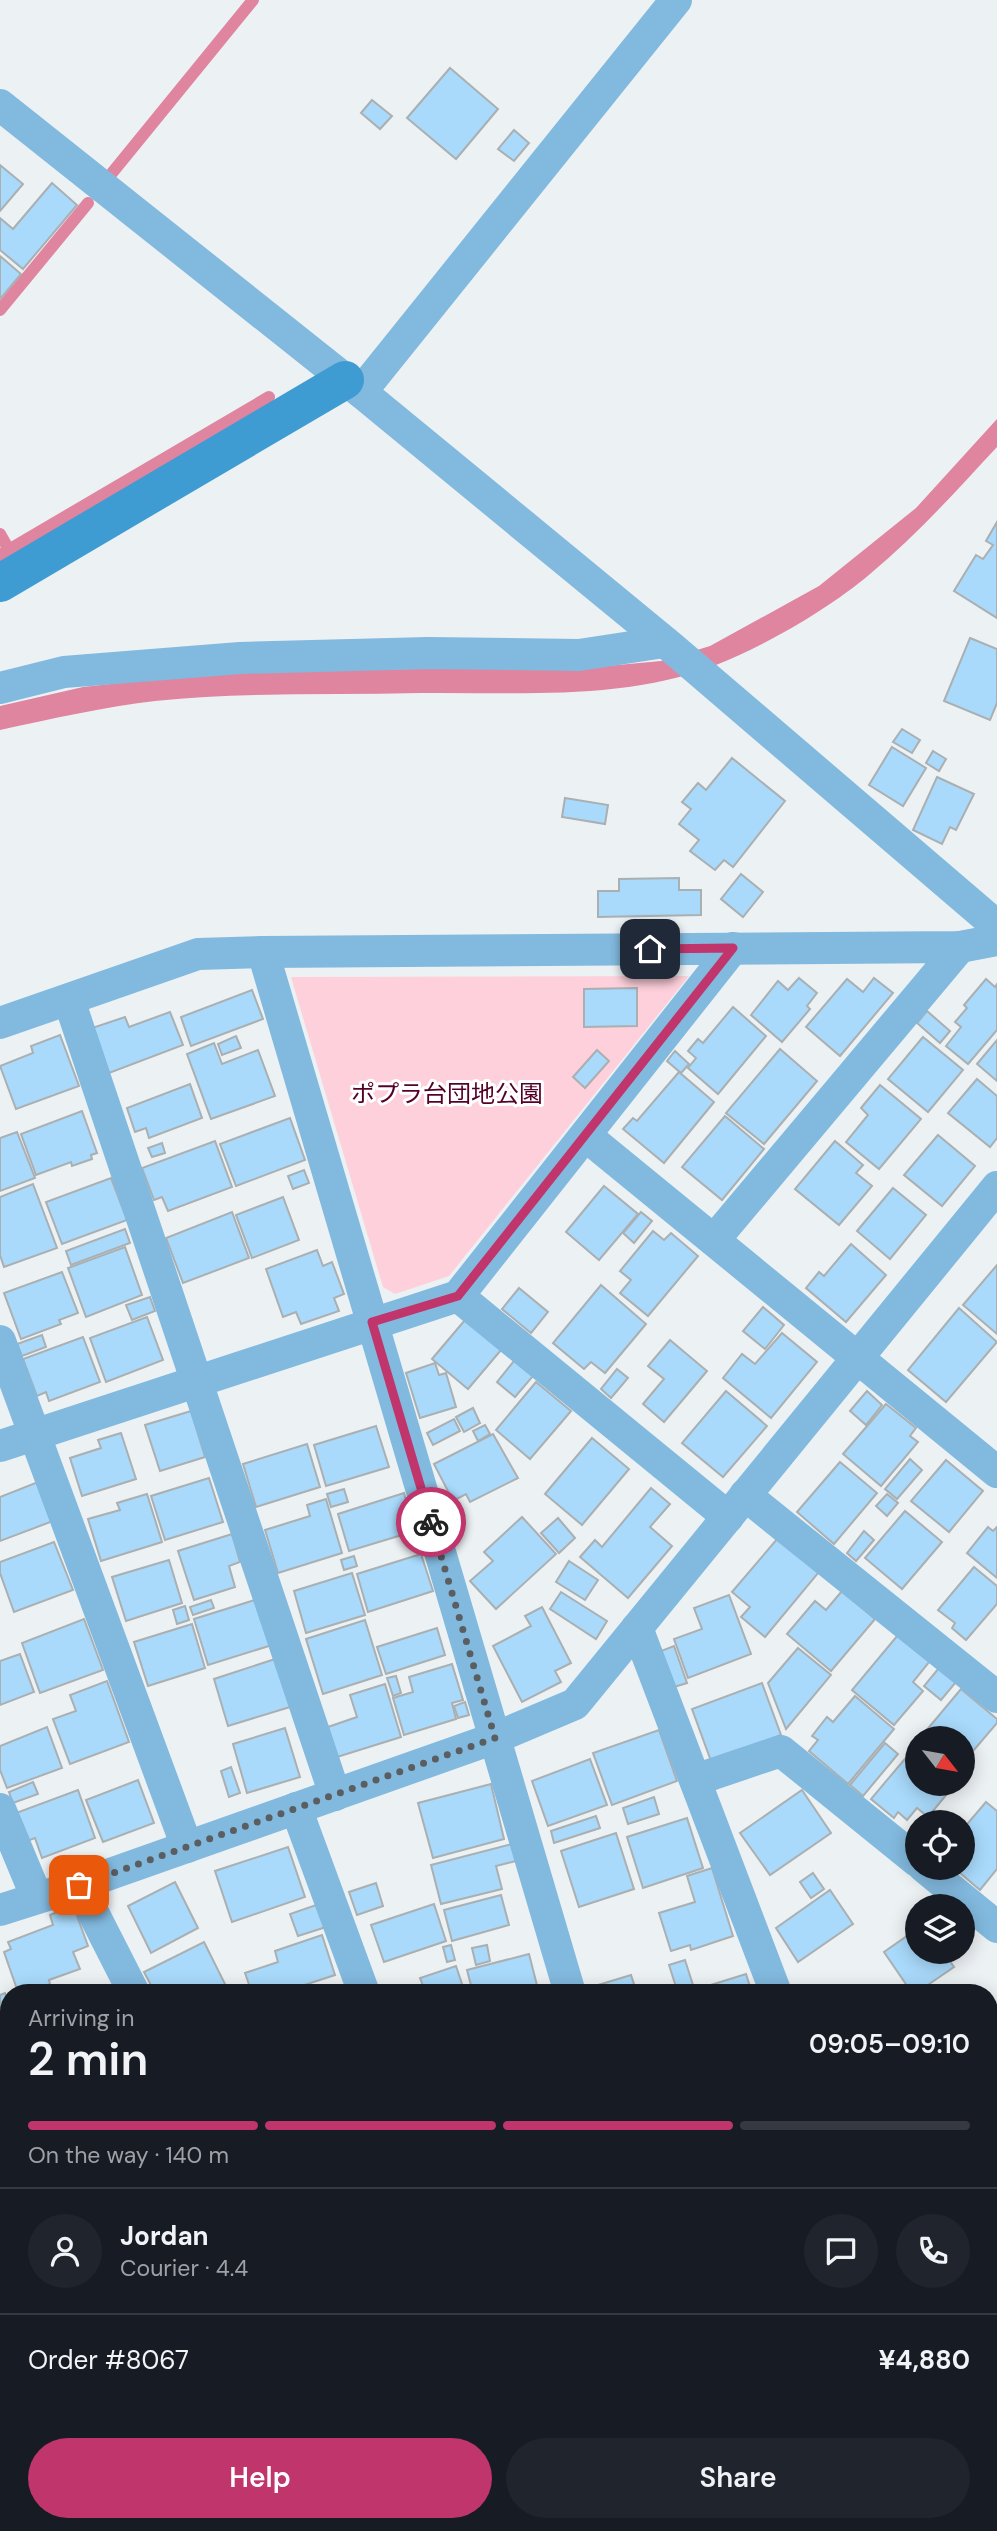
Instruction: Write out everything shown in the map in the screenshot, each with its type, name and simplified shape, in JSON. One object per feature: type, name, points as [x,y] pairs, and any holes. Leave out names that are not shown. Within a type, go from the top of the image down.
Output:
[{"type":"street","points":[[0,583],[353,386],[676,0]]},
{"type":"street","points":[[0,105],[353,386],[668,644],[997,926]]},
{"type":"street","points":[[0,688],[64,672],[240,658],[428,653],[579,655],[668,644]]},
{"type":"street","points":[[0,1023],[198,954],[960,947],[997,940]]},
{"type":"street","points":[[713,1240],[960,947]]},
{"type":"street","points":[[0,1446],[458,1296],[733,948]]},
{"type":"street","points":[[263,952],[567,1984]]},
{"type":"street","points":[[69,1000],[335,1794]]},
{"type":"street","points":[[586,1136],[997,1472]]},
{"type":"street","points":[[0,1910],[79,1885],[495,1738],[575,1704],[857,1358],[993,1199]]},
{"type":"street","points":[[458,1296],[736,1506],[997,1697]]},
{"type":"street","points":[[0,1341],[187,1847]]},
{"type":"street","points":[[637,1628],[773,1984]]},
{"type":"street","points":[[695,1780],[781,1751],[905,1851]]},
{"type":"street","points":[[0,1808],[37,1898]]},
{"type":"street","points":[[296,1808],[361,1984]]},
{"type":"street","points":[[940,1880],[997,1927]]},
{"type":"street","points":[[79,1885],[129,1984]]},
{"type":"green space","name":"ポプラ台団地公園","points":[[689,976],[449,1276],[395,1294],[383,1287],[291,977]]},
{"type":"shaded area","points":[[997,419],[997,447],[920,529],[870,574],[836,600],[776,637],[716,665],[681,676],[645,684],[570,692],[288,694],[188,698],[116,707],[0,730],[0,706],[83,687],[237,670],[585,668],[661,661],[710,646],[819,586],[916,508]]},
{"type":"building","points":[[450,68],[498,109],[456,159],[407,118]]},
{"type":"building","points":[[372,100],[392,116],[380,129],[361,113]]},
{"type":"building","points":[[514,130],[529,143],[514,161],[498,149]]},
{"type":"building","points":[[0,165],[23,184],[0,211]]},
{"type":"building","points":[[52,183],[77,205],[23,269],[0,250],[0,218],[13,229]]},
{"type":"building","points":[[0,256],[21,274],[0,299]]},
{"type":"building","points":[[997,522],[997,618],[954,591],[976,555],[983,559],[993,545],[986,541]]},
{"type":"building","points":[[970,638],[997,649],[997,703],[990,720],[944,701]]},
{"type":"building","points":[[902,729],[920,740],[912,753],[893,742]]},
{"type":"building","points":[[892,747],[926,768],[903,806],[869,785]]},
{"type":"building","points":[[933,751],[946,759],[939,771],[926,763]]},
{"type":"building","points":[[732,758],[785,801],[733,867],[724,860],[715,870],[690,851],[699,840],[679,824],[691,809],[682,802],[698,783],[706,790]]},
{"type":"building","points":[[937,777],[974,794],[956,830],[950,827],[942,844],[913,830]]},
{"type":"building","points":[[565,798],[608,805],[605,824],[562,817]]},
{"type":"building","points":[[741,874],[763,892],[743,917],[721,899]]},
{"type":"building","points":[[679,878],[679,890],[701,890],[701,915],[598,917],[598,891],[619,891],[619,879]]},
{"type":"building","points":[[799,978],[817,993],[807,1006],[810,1009],[782,1042],[751,1015],[778,981],[788,990]]},
{"type":"building","points":[[874,978],[893,993],[840,1056],[806,1027],[847,979],[863,992]]},
{"type":"building","points":[[986,979],[995,987],[997,984],[997,1030],[968,1064],[946,1046],[961,1027],[955,1022],[967,1008],[964,1005]]},
{"type":"building","points":[[637,988],[637,1026],[584,1027],[584,989]]},
{"type":"building","points":[[252,990],[263,1019],[191,1046],[181,1017]]},
{"type":"building","points":[[733,1007],[766,1036],[718,1094],[688,1068],[696,1058],[688,1051],[698,1039],[703,1043]]},
{"type":"building","points":[[927,1011],[950,1031],[940,1043],[917,1023]]},
{"type":"building","points":[[170,1012],[183,1045],[109,1073],[92,1028],[125,1017],[129,1027]]},
{"type":"building","points":[[60,1035],[79,1086],[16,1109],[0,1066],[33,1053],[31,1046]]},
{"type":"building","points":[[236,1036],[241,1048],[222,1055],[218,1044]]},
{"type":"building","points":[[923,1037],[963,1070],[928,1112],[888,1079]]},
{"type":"building","points":[[997,1040],[997,1081],[977,1064]]},
{"type":"building","points":[[214,1043],[222,1064],[258,1050],[275,1096],[211,1119],[187,1054]]},
{"type":"building","points":[[780,1049],[817,1081],[764,1144],[726,1113]]},
{"type":"building","points":[[597,1050],[609,1061],[585,1088],[573,1077]]},
{"type":"building","points":[[675,1051],[689,1064],[681,1073],[667,1061]]},
{"type":"building","points":[[679,1072],[714,1102],[664,1163],[623,1129],[633,1118],[637,1121]]},
{"type":"building","points":[[977,1079],[997,1096],[997,1138],[990,1147],[948,1113]]},
{"type":"building","points":[[190,1084],[202,1118],[149,1138],[146,1128],[135,1132],[127,1108]]},
{"type":"building","points":[[880,1085],[921,1119],[879,1169],[846,1142],[868,1115],[861,1108]]},
{"type":"building","points":[[82,1111],[97,1153],[91,1155],[92,1159],[72,1166],[71,1162],[36,1175],[21,1134]]},
{"type":"building","points":[[725,1116],[764,1149],[722,1200],[682,1167]]},
{"type":"building","points":[[290,1118],[305,1160],[236,1186],[220,1144]]},
{"type":"building","points":[[17,1132],[35,1178],[0,1191],[0,1138]]},
{"type":"building","points":[[938,1135],[975,1166],[942,1206],[904,1175]]},
{"type":"building","points":[[215,1141],[232,1187],[168,1211],[162,1197],[154,1200],[142,1168]]},
{"type":"building","points":[[835,1141],[863,1165],[856,1173],[872,1186],[839,1225],[795,1189]]},
{"type":"building","points":[[162,1143],[165,1153],[152,1157],[148,1148]]},
{"type":"building","points":[[304,1170],[309,1183],[293,1189],[288,1176]]},
{"type":"building","points":[[111,1178],[127,1220],[62,1244],[46,1202]]},
{"type":"building","points":[[33,1184],[57,1248],[4,1267],[0,1255],[0,1197]]},
{"type":"building","points":[[604,1186],[638,1214],[599,1260],[566,1232]]},
{"type":"building","points":[[893,1188],[926,1215],[890,1259],[857,1231]]},
{"type":"building","points":[[283,1197],[299,1240],[252,1258],[236,1215]]},
{"type":"building","points":[[232,1212],[249,1258],[183,1283],[166,1238]]},
{"type":"building","points":[[641,1212],[652,1221],[634,1243],[623,1233]]},
{"type":"building","points":[[125,1229],[130,1243],[71,1265],[66,1251]]},
{"type":"building","points":[[653,1231],[664,1240],[671,1233],[698,1256],[648,1316],[620,1293],[631,1280],[620,1271]]},
{"type":"building","points":[[851,1244],[886,1275],[846,1322],[806,1288],[819,1272],[824,1276]]},
{"type":"building","points":[[125,1247],[142,1295],[86,1317],[68,1268]]},
{"type":"building","points":[[317,1250],[323,1266],[332,1262],[344,1294],[334,1298],[339,1311],[301,1324],[296,1312],[283,1317],[266,1269]]},
{"type":"building","points":[[997,1265],[997,1334],[963,1305]]},
{"type":"building","points":[[62,1272],[78,1313],[59,1320],[61,1324],[21,1339],[4,1293]]},
{"type":"building","points":[[601,1285],[646,1324],[605,1373],[591,1362],[584,1369],[553,1343]]},
{"type":"building","points":[[519,1288],[548,1312],[531,1333],[502,1309]]},
{"type":"building","points":[[150,1297],[155,1311],[132,1320],[126,1305]]},
{"type":"building","points":[[763,1307],[784,1325],[765,1349],[743,1331]]},
{"type":"building","points":[[959,1308],[997,1342],[946,1402],[908,1370]]},
{"type":"building","points":[[147,1317],[163,1360],[106,1382],[90,1338]]},
{"type":"building","points":[[465,1320],[501,1350],[468,1389],[432,1359]]},
{"type":"building","points":[[782,1333],[817,1362],[771,1418],[723,1378],[742,1354],[755,1364]]},
{"type":"building","points":[[42,1335],[46,1347],[22,1356],[17,1344]]},
{"type":"building","points":[[83,1337],[100,1382],[49,1401],[46,1392],[37,1396],[23,1359]]},
{"type":"building","points":[[670,1340],[707,1371],[664,1422],[643,1404],[664,1379],[648,1366]]},
{"type":"building","points":[[514,1361],[533,1376],[515,1397],[497,1382]]},
{"type":"building","points":[[435,1363],[439,1375],[446,1373],[456,1407],[420,1418],[406,1373]]},
{"type":"building","points":[[617,1369],[628,1378],[611,1398],[601,1389]]},
{"type":"building","points":[[536,1382],[571,1411],[530,1459],[496,1430]]},
{"type":"building","points":[[726,1391],[767,1426],[723,1477],[682,1443]]},
{"type":"building","points":[[867,1391],[882,1405],[866,1425],[850,1411]]},
{"type":"building","points":[[886,1404],[916,1428],[910,1436],[918,1442],[881,1486],[843,1454]]},
{"type":"building","points":[[473,1408],[480,1423],[464,1432],[456,1417]]},
{"type":"building","points":[[191,1411],[205,1457],[160,1471],[145,1425]]},
{"type":"building","points":[[454,1419],[460,1431],[433,1445],[427,1433]]},
{"type":"building","points":[[485,1425],[490,1434],[478,1441],[473,1431]]},
{"type":"building","points":[[376,1426],[389,1467],[326,1486],[314,1445]]},
{"type":"building","points":[[121,1433],[136,1479],[82,1496],[70,1458],[101,1448],[98,1440]]},
{"type":"building","points":[[493,1434],[518,1478],[470,1502],[466,1494],[453,1501],[434,1464]]},
{"type":"building","points":[[592,1438],[629,1469],[582,1525],[545,1494]]},
{"type":"building","points":[[307,1444],[320,1487],[256,1507],[243,1464]]},
{"type":"building","points":[[910,1459],[922,1470],[897,1499],[885,1489]]},
{"type":"building","points":[[946,1460],[983,1491],[949,1532],[911,1501]]},
{"type":"building","points":[[840,1462],[877,1493],[834,1544],[797,1512]]},
{"type":"building","points":[[209,1478],[223,1522],[165,1540],[151,1496]]},
{"type":"building","points":[[38,1482],[53,1521],[0,1541],[0,1497]]},
{"type":"building","points":[[651,1488],[670,1504],[650,1527],[672,1546],[628,1598],[580,1557],[595,1540],[602,1547]]},
{"type":"building","points":[[344,1489],[348,1502],[331,1507],[327,1494]]},
{"type":"building","points":[[404,1493],[415,1531],[349,1551],[338,1514]]},
{"type":"building","points":[[147,1494],[162,1542],[101,1561],[88,1519],[120,1510],[117,1503]]},
{"type":"building","points":[[887,1494],[898,1503],[887,1516],[876,1506]]},
{"type":"building","points":[[326,1499],[342,1553],[278,1573],[265,1530],[310,1516],[307,1505]]},
{"type":"building","points":[[905,1511],[942,1542],[902,1589],[865,1558]]},
{"type":"building","points":[[522,1517],[556,1554],[496,1609],[470,1581],[493,1561],[484,1552]]},
{"type":"building","points":[[558,1518],[575,1538],[559,1553],[541,1533]]},
{"type":"building","points":[[988,1527],[993,1531],[997,1527],[997,1578],[967,1553]]},
{"type":"building","points":[[864,1531],[874,1540],[856,1561],[847,1553]]},
{"type":"building","points":[[232,1534],[240,1562],[229,1566],[235,1587],[194,1600],[178,1551]]},
{"type":"building","points":[[778,1538],[819,1572],[765,1637],[741,1617],[750,1607],[732,1592]]},
{"type":"building","points":[[54,1542],[73,1590],[14,1612],[0,1573],[0,1562]]},
{"type":"building","points":[[421,1554],[433,1591],[368,1612],[357,1574]]},
{"type":"building","points":[[354,1556],[357,1566],[344,1570],[341,1560]]},
{"type":"building","points":[[169,1560],[182,1603],[126,1621],[112,1577]]},
{"type":"building","points":[[569,1561],[598,1580],[585,1600],[556,1582]]},
{"type":"building","points":[[974,1567],[997,1586],[997,1604],[966,1640],[952,1628],[955,1623],[938,1610]]},
{"type":"building","points":[[352,1573],[365,1615],[306,1633],[294,1591]]},
{"type":"building","points":[[842,1591],[875,1619],[831,1671],[787,1634],[815,1601],[826,1610]]},
{"type":"building","points":[[561,1592],[607,1621],[596,1639],[550,1609]]},
{"type":"building","points":[[729,1595],[751,1654],[688,1678],[674,1639],[702,1629],[694,1608]]},
{"type":"building","points":[[258,1599],[272,1645],[208,1665],[194,1619]]},
{"type":"building","points":[[211,1600],[214,1608],[193,1615],[190,1607]]},
{"type":"building","points":[[185,1606],[189,1620],[177,1624],[173,1610]]},
{"type":"building","points":[[542,1607],[571,1663],[555,1671],[561,1682],[522,1702],[493,1646],[531,1626],[525,1616]]},
{"type":"building","points":[[84,1619],[103,1670],[40,1693],[22,1643]]},
{"type":"building","points":[[365,1620],[382,1675],[323,1694],[306,1639]]},
{"type":"building","points":[[192,1624],[205,1668],[148,1686],[134,1642]]},
{"type":"building","points":[[437,1628],[445,1655],[386,1674],[377,1647]]},
{"type":"building","points":[[898,1635],[930,1661],[913,1682],[923,1691],[894,1725],[852,1690]]},
{"type":"building","points":[[674,1646],[687,1683],[674,1687],[661,1651]]},
{"type":"building","points":[[798,1648],[831,1675],[786,1729],[768,1683]]},
{"type":"building","points":[[20,1654],[34,1692],[0,1705],[0,1661]]},
{"type":"building","points":[[275,1659],[290,1707],[228,1726],[214,1679]]},
{"type":"building","points":[[452,1664],[463,1700],[452,1703],[456,1719],[404,1735],[393,1698],[413,1692],[409,1677]]},
{"type":"building","points":[[939,1668],[956,1682],[941,1700],[924,1686]]},
{"type":"building","points":[[396,1676],[401,1693],[393,1696],[387,1678]]},
{"type":"building","points":[[107,1681],[129,1742],[70,1764],[53,1719],[76,1711],[70,1695]]},
{"type":"building","points":[[762,1683],[781,1735],[711,1761],[692,1709]]},
{"type":"building","points":[[385,1684],[401,1737],[337,1757],[328,1727],[357,1717],[350,1695]]},
{"type":"building","points":[[961,1689],[997,1719],[997,1723],[975,1749],[975,1726],[930,1726]]},
{"type":"building","points":[[855,1696],[894,1729],[848,1784],[809,1751],[818,1740],[812,1736],[827,1717],[833,1722]]},
{"type":"building","points":[[465,1702],[469,1715],[458,1718],[454,1706]]},
{"type":"building","points":[[47,1727],[62,1768],[7,1788],[0,1770],[0,1746]]},
{"type":"building","points":[[285,1728],[300,1777],[247,1793],[233,1744]]},
{"type":"building","points":[[659,1730],[677,1781],[612,1805],[593,1753]]},
{"type":"building","points":[[885,1743],[898,1754],[863,1796],[850,1785]]},
{"type":"building","points":[[590,1759],[607,1805],[548,1826],[532,1781]]},
{"type":"building","points":[[905,1759],[905,1796],[945,1796],[934,1810],[905,1810],[905,1818],[898,1812],[894,1818],[871,1799]]},
{"type":"building","points":[[231,1767],[240,1793],[229,1797],[221,1771]]},
{"type":"building","points":[[138,1780],[154,1823],[103,1842],[86,1800]]},
{"type":"building","points":[[33,1782],[38,1794],[13,1803],[9,1792]]},
{"type":"building","points":[[491,1784],[504,1839],[433,1858],[418,1803]]},
{"type":"building","points":[[78,1790],[95,1838],[42,1858],[35,1838],[27,1841],[16,1813]]},
{"type":"building","points":[[802,1790],[831,1833],[770,1875],[740,1833]]},
{"type":"building","points":[[654,1797],[659,1814],[628,1824],[623,1808]]},
{"type":"building","points":[[986,1802],[997,1811],[997,1869],[980,1890],[968,1880],[975,1880],[975,1815]]},
{"type":"building","points":[[596,1816],[600,1828],[554,1843],[551,1831]]},
{"type":"building","points":[[687,1818],[703,1868],[643,1888],[627,1837]]},
{"type":"building","points":[[616,1833],[634,1889],[579,1907],[561,1851]]},
{"type":"building","points":[[512,1844],[516,1861],[496,1866],[502,1889],[441,1904],[431,1865]]},
{"type":"building","points":[[288,1847],[305,1897],[232,1922],[215,1871]]},
{"type":"building","points":[[712,1868],[733,1936],[691,1950],[690,1945],[671,1951],[659,1913],[695,1902],[687,1876]]},
{"type":"building","points":[[813,1873],[824,1889],[811,1898],[800,1882]]},
{"type":"building","points":[[175,1882],[198,1928],[151,1953],[128,1906]]},
{"type":"building","points":[[376,1883],[383,1906],[357,1915],[349,1892]]},
{"type":"building","points":[[830,1890],[853,1924],[798,1962],[776,1928]]},
{"type":"building","points":[[501,1895],[509,1925],[452,1941],[444,1910]]},
{"type":"building","points":[[319,1904],[326,1927],[298,1936],[290,1914]]},
{"type":"building","points":[[434,1904],[446,1941],[384,1962],[371,1925]]},
{"type":"building","points":[[73,1905],[88,1946],[73,1952],[80,1969],[49,1980],[50,1984],[15,1984],[4,1952],[11,1949],[8,1942],[53,1925],[50,1915]]},
{"type":"building","points":[[322,1935],[335,1975],[308,1984],[249,1984],[245,1973],[278,1962],[275,1951]]},
{"type":"building","points":[[905,1937],[905,1964],[952,1964],[954,1967],[929,1984],[906,1984],[884,1952]]},
{"type":"building","points":[[204,1942],[225,1984],[150,1984],[144,1972]]},
{"type":"building","points":[[451,1945],[455,1960],[447,1962],[443,1947]]},
{"type":"building","points":[[487,1945],[490,1961],[476,1965],[472,1948]]},
{"type":"building","points":[[529,1954],[537,1984],[471,1984],[467,1970]]},
{"type":"building","points":[[685,1960],[693,1984],[675,1984],[669,1965]]},
{"type":"building","points":[[456,1966],[462,1984],[422,1984],[420,1978]]},
{"type":"building","points":[[746,1974],[749,1984],[714,1984]]},
{"type":"building","points":[[631,1975],[634,1984],[602,1984]]},
{"type":"waterway","points":[[112,173],[253,0]]},
{"type":"waterway","points":[[0,310],[88,203]]},
{"type":"waterway","points":[[0,555],[269,397]]},
{"type":"waterway","points":[[0,534],[9,550]]},
{"type":"way so far","points":[[79,1885],[495,1738],[431,1522]]},
{"type":"route","points":[[431,1522],[372,1322],[458,1296],[733,948],[650,949]]}]
